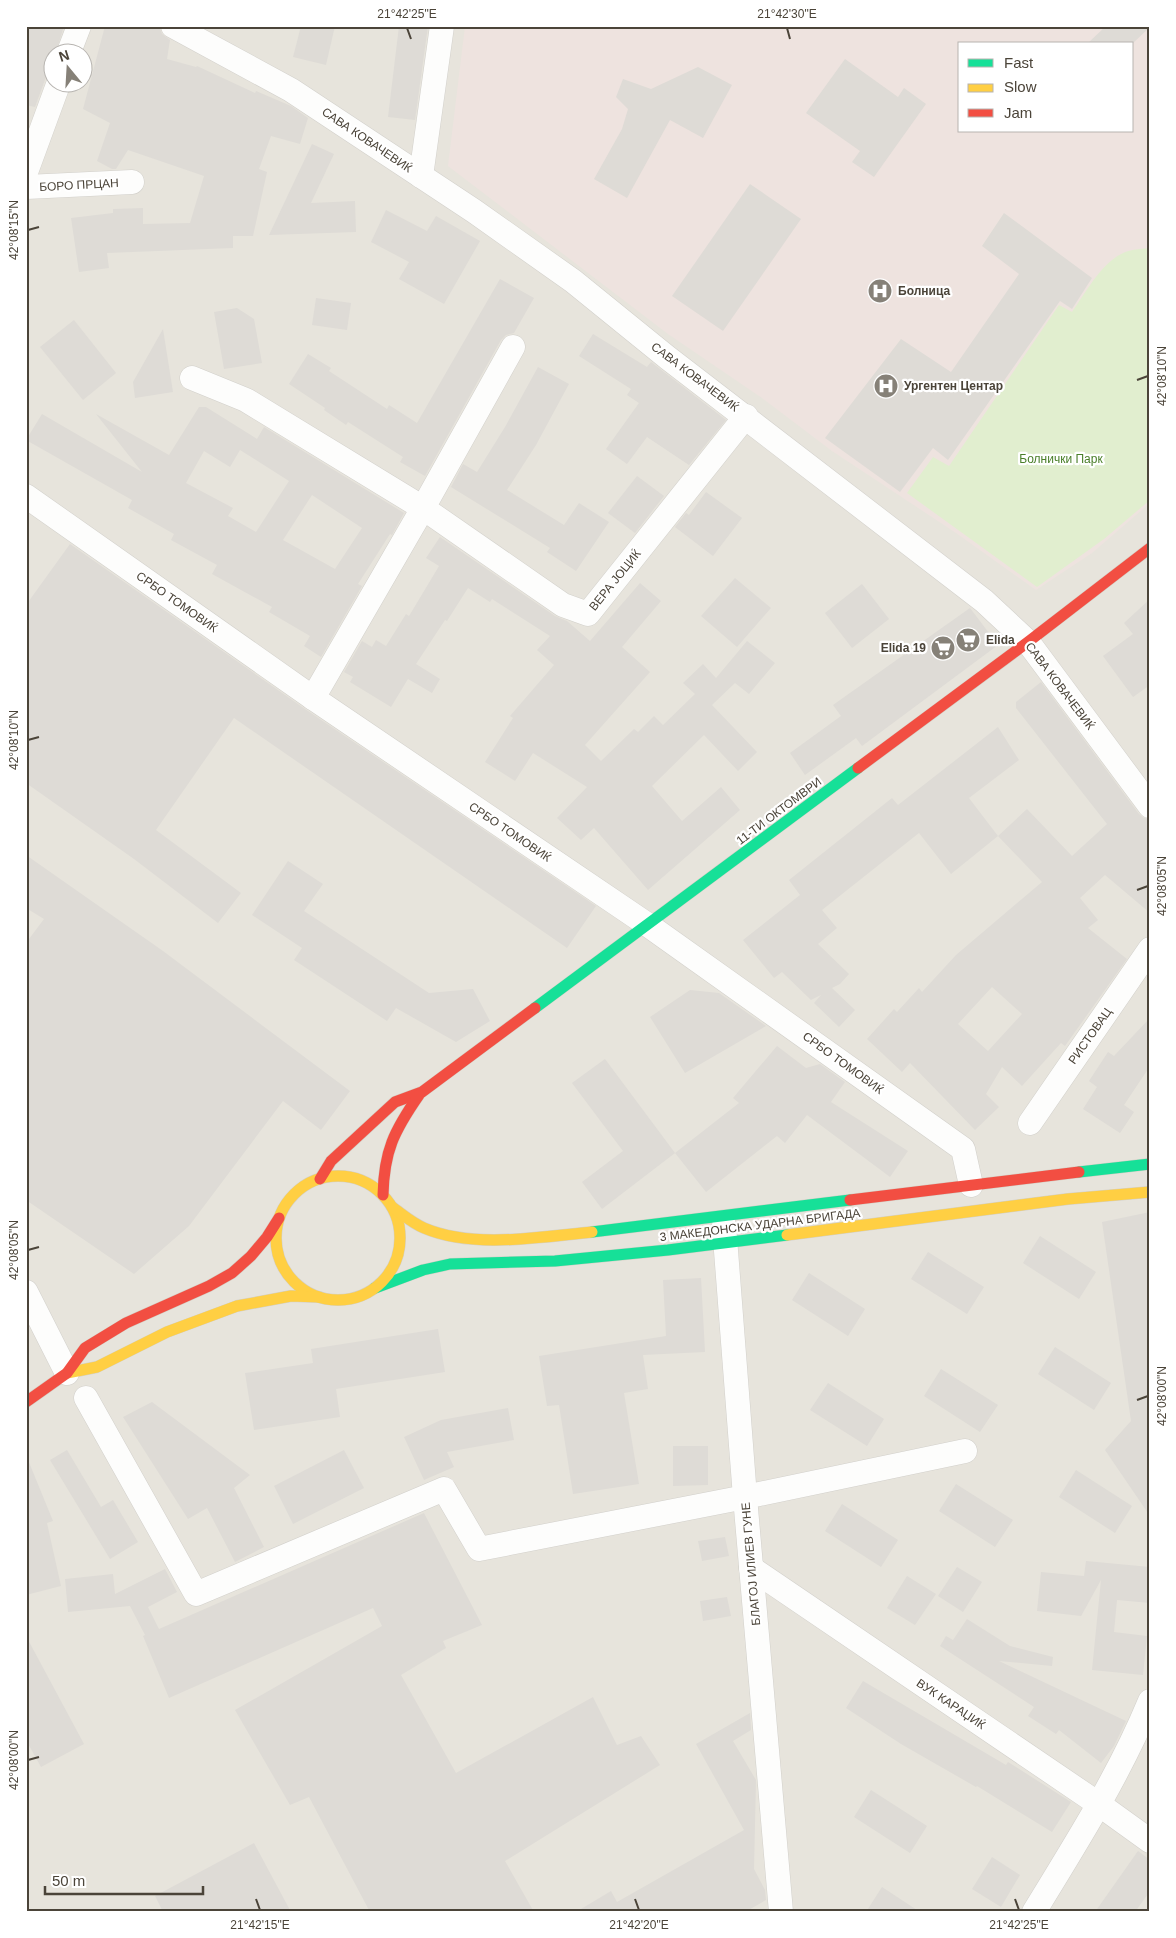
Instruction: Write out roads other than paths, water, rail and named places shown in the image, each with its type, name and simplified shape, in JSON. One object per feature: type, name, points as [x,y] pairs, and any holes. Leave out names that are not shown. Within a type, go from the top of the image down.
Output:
[{"type":"main road","name":"11-ТИ ОКТОМВРИ","points":[[422,1092],[1028,642],[1150,548]]},
{"type":"main road","points":[[320,1179],[331,1161],[395,1102],[422,1092]]},
{"type":"main road","points":[[383,1194],[384,1158],[390,1142],[397,1126],[422,1092]]},
{"type":"main road","name":"3 МАКЕДОНСКА УДАРНА БРИГАДА","points":[[392,1207],[409,1220],[425,1228],[448,1234],[474,1237],[534,1237],[601,1231],[1150,1164]]},
{"type":"main road","points":[[26,1402],[67,1372],[86,1348],[156,1309],[209,1286],[232,1273],[262,1244],[288,1201],[308,1184],[320,1179],[337,1176],[354,1178],[370,1184],[383,1194],[392,1207],[398,1220],[399,1250],[394,1264],[386,1277],[376,1288],[363,1295],[333,1300],[319,1297],[291,1296],[237,1306],[168,1332],[97,1367],[67,1372]]},
{"type":"main road","name":"3 МАКЕДОНСКА УДАРНА БРИГАДА","points":[[376,1288],[423,1270],[450,1264],[555,1261],[726,1243],[1068,1199],[1150,1192]]},
{"type":"main road","points":[[282,1212],[277,1226],[276,1241],[282,1263],[294,1281],[305,1291],[319,1297]]},
{"type":"street","points":[[73,42],[79,26]]},
{"type":"street","name":"САВА КОВАЧЕВИЌ","points":[[173,26],[291,90],[421,176],[573,281],[668,358],[746,416],[878,521],[984,601],[1028,642],[1150,806]]},
{"type":"street","points":[[421,176],[442,26]]},
{"type":"street","points":[[26,172],[54,92]]},
{"type":"street","name":"БОРО ПРЦАН","points":[[26,187],[132,182]]},
{"type":"street","points":[[313,698],[423,508],[513,347]]},
{"type":"street","name":"ВЕРА ЈОЦИЌ","points":[[192,378],[246,400],[423,508],[563,605],[588,614],[746,416]]},
{"type":"street","name":"СРБО ТОМОВИЌ","points":[[26,496],[313,698],[648,925],[963,1149],[971,1185]]},
{"type":"street","name":"РИСТОВАЦ","points":[[1030,1123],[1150,949]]},
{"type":"street","name":"БЛАГОЈ ИЛИЕВ ГУНЕ","points":[[723,1216],[780,1912]]},
{"type":"street","points":[[26,1292],[67,1372]]},
{"type":"street","points":[[86,1398],[196,1594],[444,1489],[479,1549],[745,1497],[965,1451]]},
{"type":"street","name":"ВУК КАРАЏИЌ","points":[[751,1568],[1150,1841]]},
{"type":"street","points":[[1034,1912],[1100,1805],[1150,1701]]},
{"type":"place","name":"Болница","points":[[880,291]]},
{"type":"place","name":"Ургентен Центар","points":[[886,386]]},
{"type":"place","name":"Elida","points":[[968,640]]},
{"type":"place","name":"Elida 19","points":[[943,648]]},
{"type":"park label","name":"Болнички Парк","points":[[1061,459]]}]
